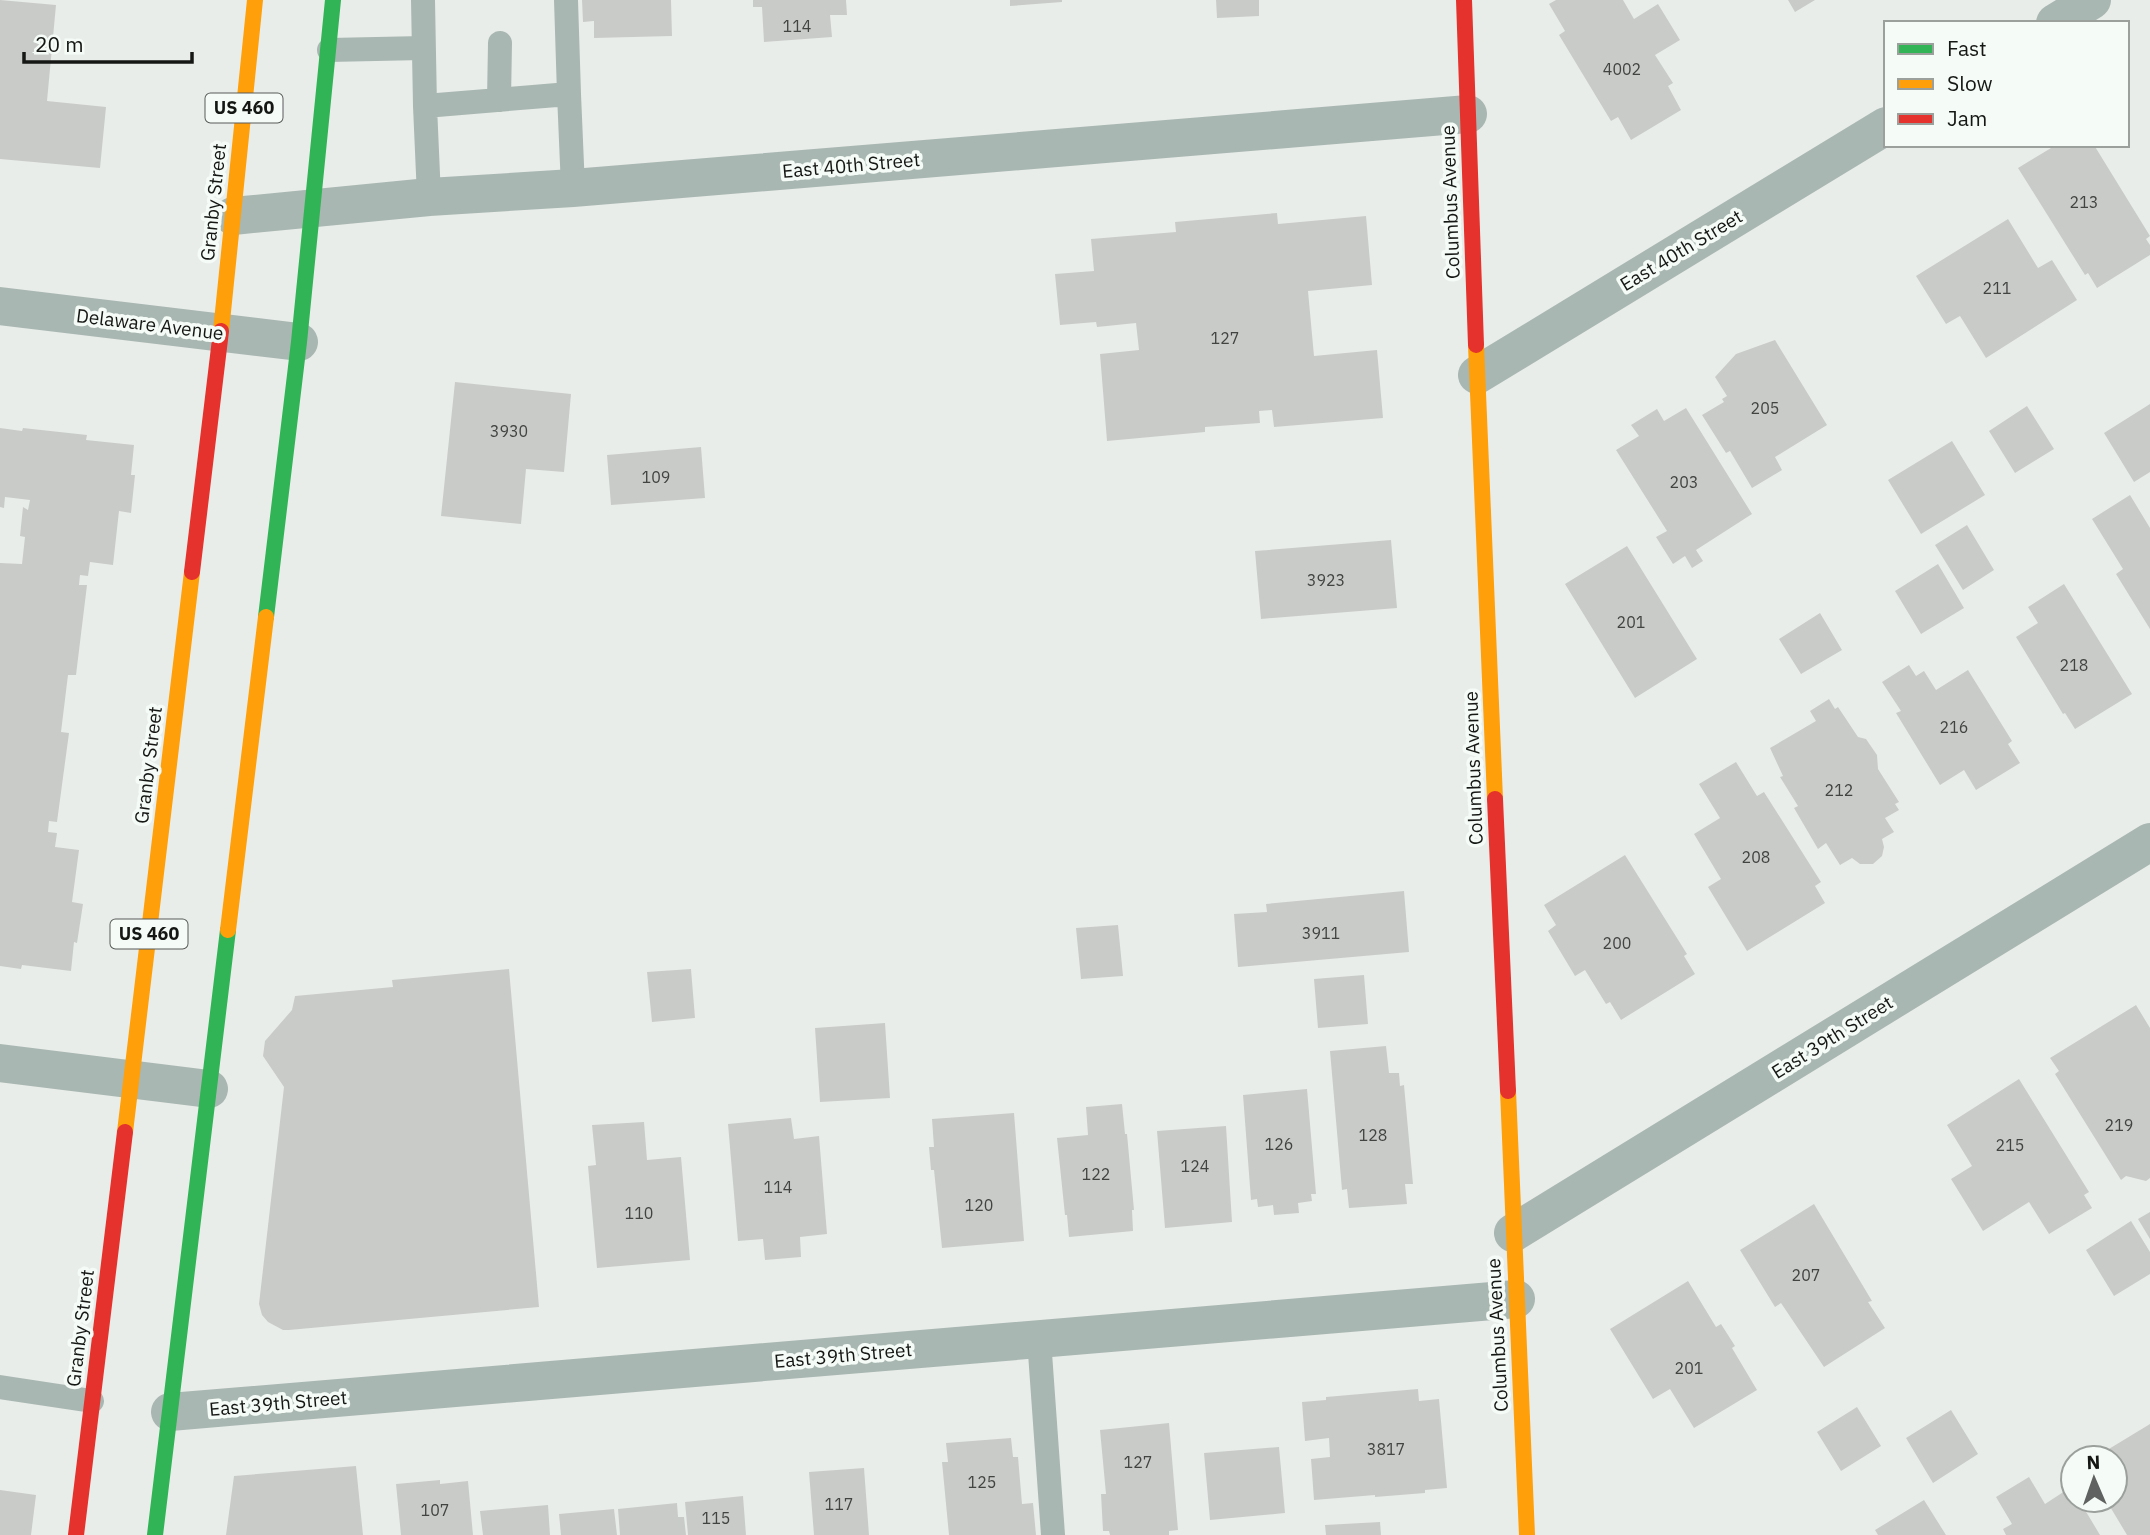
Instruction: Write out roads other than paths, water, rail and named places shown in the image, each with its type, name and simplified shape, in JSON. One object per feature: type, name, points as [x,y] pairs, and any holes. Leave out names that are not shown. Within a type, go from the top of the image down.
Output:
[{"type":"main road","name":"Granby Street","points":[[76,1535],[221,333],[255,0]]},
{"type":"main road","points":[[155,1535],[299,342],[334,0]]},
{"type":"main road","name":"Columbus Avenue","points":[[1464,0],[1477,375],[1527,1535]]},
{"type":"street","points":[[2058,21],[2091,0]]},
{"type":"street","name":"East 40th Street","points":[[233,216],[429,197],[573,188],[1468,114]]},
{"type":"street","name":"East 40th Street","points":[[1477,375],[1884,127]]},
{"type":"street","name":"Delaware Avenue","points":[[0,306],[299,342]]},
{"type":"street","name":"East 39th Street","points":[[1513,1233],[2150,842]]},
{"type":"street","points":[[0,1063],[209,1089]]},
{"type":"street","name":"East 39th Street","points":[[170,1412],[1516,1299]]},
{"type":"lane","points":[[423,0],[429,197]]},
{"type":"lane","points":[[566,0],[573,188]]},
{"type":"lane","points":[[499,100],[500,43]]},
{"type":"lane","points":[[329,50],[423,48]]},
{"type":"lane","points":[[425,106],[569,94]]},
{"type":"lane","points":[[1039,1339],[1053,1535]]},
{"type":"lane","points":[[0,1387],[92,1401]]}]
